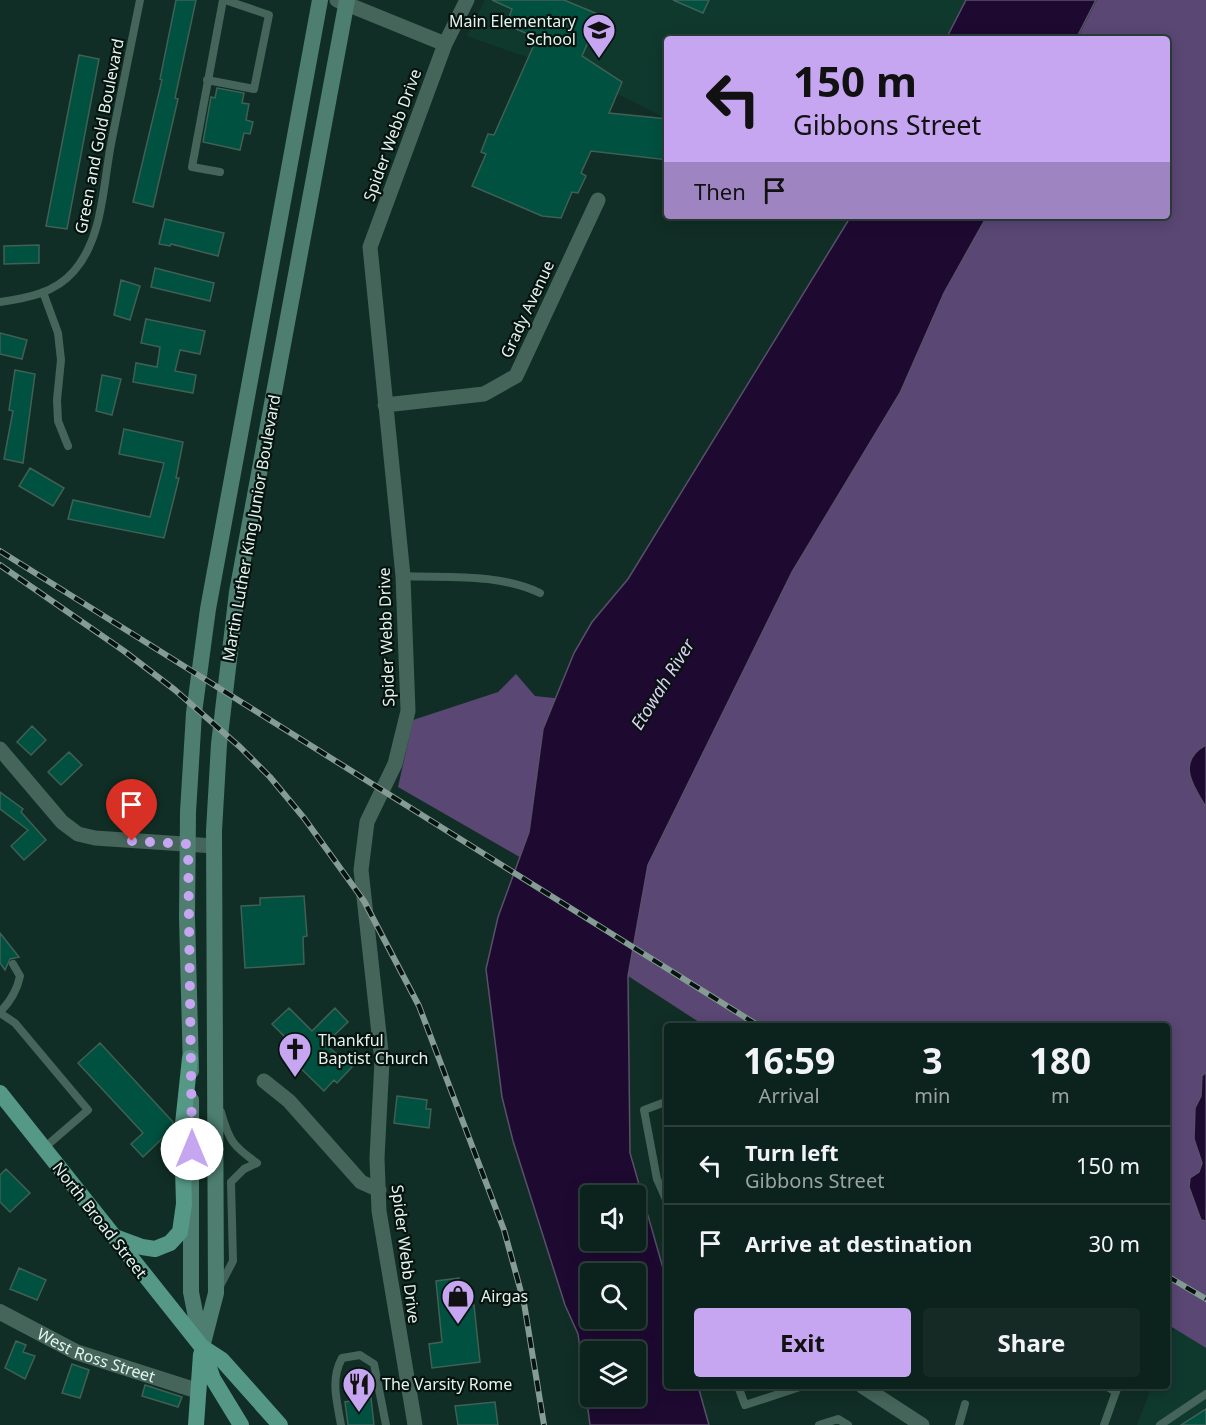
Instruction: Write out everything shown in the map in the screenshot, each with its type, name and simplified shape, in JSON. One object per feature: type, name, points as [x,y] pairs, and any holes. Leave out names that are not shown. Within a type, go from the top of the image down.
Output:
[{"type":"main road","name":"Martin Luther King Junior Boulevard","points":[[241,1425],[213,1379],[202,1347],[191,1292],[188,812],[194,712],[208,609],[320,0]]},
{"type":"main road","name":"Martin Luther King Junior Boulevard","points":[[202,1347],[216,1293],[217,1094],[214,839],[219,744],[232,626],[343,1]]},
{"type":"main road","points":[[114,1237],[154,1249],[161,1248],[180,1232],[184,1204],[182,1133],[190,1058]]},
{"type":"main road","name":"North Broad Street","points":[[0,1093],[202,1347]]},
{"type":"main road","points":[[196,1425],[202,1347],[222,1360],[280,1425]]},
{"type":"street","name":"Spider Webb Drive","points":[[415,1425],[394,1310],[380,1211],[378,1158],[382,1061],[361,870],[367,822],[395,764],[408,711],[403,576],[369,247],[445,44],[467,0]]},
{"type":"street","points":[[343,1],[445,44]]},
{"type":"street","name":"Grady Avenue","points":[[385,405],[484,394],[516,376],[598,200]]},
{"type":"street","points":[[0,749],[62,822],[78,834],[95,838],[188,844],[214,839]]},
{"type":"street","points":[[264,1081],[289,1101],[361,1182],[380,1190]]},
{"type":"street","name":"West Ross Street","points":[[0,1312],[76,1352],[198,1391]]},
{"type":"street","points":[[867,1389],[922,1425]]},
{"type":"lane","name":"Green and Gold Boulevard","points":[[0,302],[32,298],[56,286],[73,273],[92,240],[140,0]]},
{"type":"lane","points":[[207,80],[254,89],[269,15],[224,0],[207,80],[192,167],[220,172]]},
{"type":"lane","points":[[44,292],[58,333],[60,360],[58,421],[68,446]]},
{"type":"lane","points":[[403,576],[500,580],[524,585],[540,593]]},
{"type":"lane","points":[[13,964],[20,976],[18,986],[15,995],[0,1013],[15,1023],[88,1110],[44,1148]]},
{"type":"lane","points":[[216,1293],[233,1261],[231,1182],[236,1175],[257,1163],[237,1150],[230,1140],[217,1094]]},
{"type":"lane","points":[[664,1102],[644,1110],[657,1179],[664,1195]]},
{"type":"lane","points":[[341,1425],[334,1382],[337,1369],[342,1358],[360,1355],[374,1364],[386,1425]]},
{"type":"lane","points":[[739,1389],[745,1405],[794,1389]]},
{"type":"lane","points":[[1104,1425],[1117,1389]]},
{"type":"lane","points":[[1160,1425],[1206,1394]]},
{"type":"lane","points":[[958,1425],[965,1404]]},
{"type":"lane","points":[[819,1425],[838,1419],[848,1425]]},
{"type":"shaded area","name":"Main Elementary School","points":[[485,0],[1023,0],[1010,36],[664,36],[664,117],[586,78],[467,36]]},
{"type":"shaded area","points":[[1097,0],[1206,0],[1206,1348],[1170,1326],[1170,1023],[700,1023],[628,976],[648,865],[792,572],[900,393],[944,293],[984,219],[1170,219],[1170,36],[1079,36]]},
{"type":"shaded area","points":[[516,674],[535,696],[563,699],[523,859],[398,787],[413,720],[498,692]]},
{"type":"shaded area","points":[[1174,1328],[1206,1348],[1206,1425],[1137,1425],[1151,1389],[1170,1389],[1170,1339]]},
{"type":"water","points":[[966,0],[1096,0],[1078,36],[948,36]]},
{"type":"water","name":"Etowah River","points":[[849,219],[985,219],[944,293],[900,393],[792,572],[648,865],[628,976],[630,1153],[639,1185],[580,1185],[580,1251],[646,1251],[646,1209],[664,1272],[664,1389],[699,1389],[709,1425],[590,1425],[588,1407],[646,1407],[646,1341],[580,1341],[580,1349],[578,1334],[565,1305],[513,1141],[502,1097],[486,969],[498,917],[529,832],[543,729],[574,653],[592,622],[628,579]]},
{"type":"water","points":[[1206,745],[1206,807],[1193,783],[1189,767],[1191,759]]},
{"type":"water","points":[[1206,1072],[1206,1221],[1201,1220],[1189,1187],[1190,1178],[1199,1172],[1202,1163],[1194,1139],[1195,1108],[1201,1096],[1202,1076]]},
{"type":"building","points":[[176,0],[196,0],[175,98],[178,99],[153,207],[133,202],[162,80],[160,79]]},
{"type":"building","points":[[492,0],[564,0],[600,15],[582,56],[622,82],[609,113],[664,119],[664,160],[591,151],[581,173],[586,176],[578,193],[572,192],[561,218],[542,216],[472,186],[486,154],[481,152],[488,134],[494,135],[537,38],[514,28],[515,23],[508,20],[512,9]]},
{"type":"building","points":[[673,0],[709,0],[703,13]]},
{"type":"building","points":[[79,55],[99,59],[67,229],[46,226]]},
{"type":"building","points":[[217,88],[244,93],[242,103],[249,104],[246,120],[253,122],[250,134],[244,133],[240,150],[203,142],[211,97],[215,98]]},
{"type":"building","points":[[165,219],[224,233],[218,256],[171,244],[170,246],[159,244]]},
{"type":"building","points":[[39,245],[39,263],[4,264],[4,246]]},
{"type":"building","points":[[155,268],[214,283],[210,301],[151,287]]},
{"type":"building","points":[[121,280],[140,286],[130,320],[114,315]]},
{"type":"building","points":[[146,319],[205,331],[200,354],[180,350],[175,371],[196,375],[193,393],[133,382],[136,363],[157,367],[160,347],[141,343]]},
{"type":"building","points":[[0,333],[27,340],[22,359],[0,354]]},
{"type":"building","points":[[15,370],[35,374],[23,463],[4,459],[13,411],[9,410]]},
{"type":"building","points":[[102,375],[121,379],[112,415],[96,411]]},
{"type":"building","points":[[124,429],[183,442],[176,478],[179,478],[164,538],[68,519],[73,500],[150,517],[164,463],[119,454]]},
{"type":"building","points":[[30,468],[64,488],[53,506],[19,486]]},
{"type":"building","points":[[32,726],[46,740],[31,755],[17,742]]},
{"type":"building","points":[[69,752],[82,765],[61,785],[48,772]]},
{"type":"building","points":[[0,792],[23,809],[21,812],[46,840],[24,860],[11,846],[28,830],[0,809]]},
{"type":"building","points":[[304,896],[307,936],[303,937],[304,964],[245,968],[241,906],[260,905],[260,898]]},
{"type":"building","points":[[0,933],[19,957],[10,959],[5,970],[0,963]]},
{"type":"building","points":[[289,1008],[312,1031],[335,1008],[348,1022],[325,1044],[352,1067],[337,1083],[334,1080],[324,1091],[287,1055],[295,1047],[272,1024]]},
{"type":"building","points":[[100,1043],[173,1122],[172,1129],[143,1157],[131,1144],[143,1133],[78,1063]]},
{"type":"building","points":[[397,1096],[427,1100],[426,1109],[431,1109],[429,1128],[394,1123]]},
{"type":"building","points":[[6,1169],[30,1193],[10,1212],[0,1202],[0,1175]]},
{"type":"building","points":[[19,1268],[46,1280],[37,1300],[10,1289]]},
{"type":"building","name":"Airgas","points":[[459,1278],[462,1307],[474,1305],[480,1362],[432,1368],[429,1344],[442,1342],[436,1281]]},
{"type":"building","points":[[16,1341],[26,1345],[23,1352],[35,1356],[25,1379],[5,1368]]},
{"type":"building","points":[[72,1364],[89,1370],[80,1398],[62,1393]]},
{"type":"building","points":[[145,1385],[182,1397],[178,1407],[142,1396]]},
{"type":"building","name":"The Varsity Rome","points":[[371,1398],[374,1425],[348,1425],[345,1402]]},
{"type":"building","points":[[495,1402],[498,1425],[458,1425],[455,1406]]},
{"type":"building","points":[[1206,1409],[1206,1425],[1181,1425]]},
{"type":"railway","points":[[0,551],[754,1023]]},
{"type":"railway","points":[[0,565],[124,651],[175,690],[240,747],[270,777],[304,818],[364,901],[419,1006],[504,1230],[524,1303],[544,1425]]},
{"type":"railway","points":[[1170,1278],[1206,1299]]},
{"type":"place","name":"Main Elementary School","points":[[599,59]]},
{"type":"place","name":"Thankful Baptist Church","points":[[295,1078]]},
{"type":"place","name":"Airgas","points":[[458,1325]]},
{"type":"place","name":"The Varsity Rome","points":[[359,1413]]},
{"type":"route","points":[[132,841],[188,844],[187,917],[192,1149]]}]
